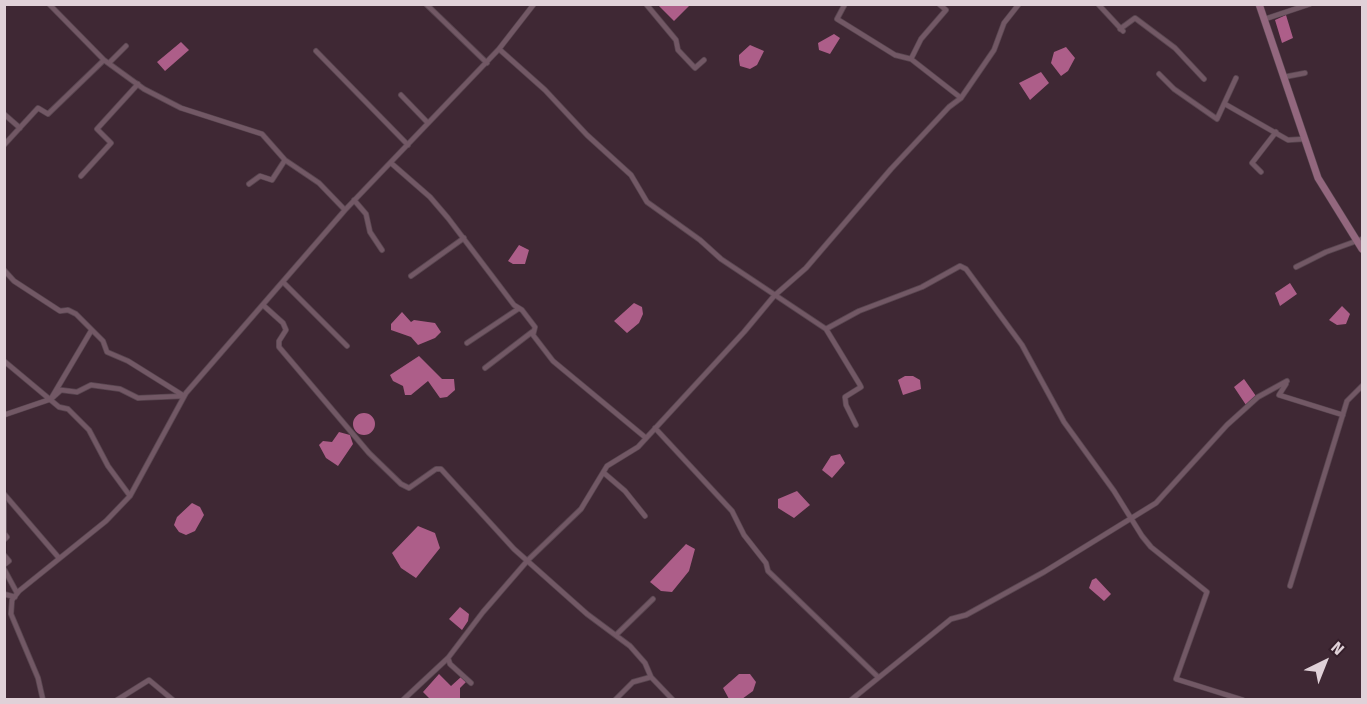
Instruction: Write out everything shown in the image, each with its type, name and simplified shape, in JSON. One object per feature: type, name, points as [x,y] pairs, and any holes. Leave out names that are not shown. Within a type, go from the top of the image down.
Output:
[{"type":"main road","points":[[1259,4],[1304,139],[1322,185],[1360,240],[1362,249]]},
{"type":"street","points":[[49,4],[104,60],[138,84],[181,108],[262,134],[285,160],[319,183],[345,210]]},
{"type":"street","points":[[426,4],[487,63]]},
{"type":"street","points":[[43,699],[38,678],[11,614],[10,606],[16,595],[106,521],[130,496],[184,396],[354,200],[499,50],[534,4]]},
{"type":"street","points":[[646,4],[676,40],[678,50],[695,68],[704,60]]},
{"type":"street","points":[[845,4],[837,19],[859,30],[895,55],[910,59],[961,98]]},
{"type":"street","points":[[910,59],[921,39],[946,10],[939,4]]},
{"type":"street","points":[[403,699],[448,658],[483,612],[528,560],[582,509],[607,466],[629,455],[655,429],[774,296],[806,268],[891,169],[949,107],[961,98],[994,50],[1004,22],[1019,4]]},
{"type":"street","points":[[1098,4],[1122,30],[1135,18],[1175,48],[1204,79]]},
{"type":"street","points":[[1265,19],[1310,4]]},
{"type":"street","points":[[109,63],[126,46]]},
{"type":"street","points":[[499,50],[545,90],[586,135],[630,175],[647,202],[774,296],[826,329],[861,387],[845,397],[846,405],[856,425]]},
{"type":"street","points":[[316,51],[408,145]]},
{"type":"street","points":[[4,145],[38,108],[48,114],[104,60]]},
{"type":"street","points":[[1284,77],[1305,73]]},
{"type":"street","points":[[1159,74],[1174,89],[1217,119],[1236,78]]},
{"type":"street","points":[[81,176],[111,143],[97,129],[138,84]]},
{"type":"street","points":[[401,95],[429,123]]},
{"type":"street","points":[[1225,104],[1288,140],[1304,139]]},
{"type":"street","points":[[4,114],[20,128]]},
{"type":"street","points":[[1261,172],[1252,163],[1275,132]]},
{"type":"street","points":[[249,184],[260,176],[272,180],[285,160]]},
{"type":"street","points":[[391,163],[430,197],[518,309],[522,310],[535,327]]},
{"type":"street","points":[[354,200],[366,214],[370,232],[382,250]]},
{"type":"street","points":[[411,276],[464,238]]},
{"type":"street","points":[[1296,267],[1326,252],[1360,240]]},
{"type":"street","points":[[826,329],[859,311],[922,287],[960,266],[980,286],[1022,345],[1064,422],[1114,490],[1130,519],[1150,547],[1207,592],[1176,679],[1243,699]]},
{"type":"street","points":[[4,270],[14,281],[60,311],[68,309],[76,314],[103,341],[107,352],[128,361],[184,396]]},
{"type":"street","points":[[283,282],[347,346]]},
{"type":"street","points":[[263,305],[283,323],[286,330],[279,341],[279,347],[369,453],[401,484],[409,488],[436,469],[441,469],[514,549],[587,614],[617,634],[645,663],[651,677],[673,699]]},
{"type":"street","points":[[467,343],[518,309]]},
{"type":"street","points":[[485,368],[527,338],[535,327]]},
{"type":"street","points":[[535,327],[532,335],[553,361],[646,438]]},
{"type":"street","points":[[51,399],[92,331]]},
{"type":"street","points":[[4,361],[59,407],[68,409],[89,430],[108,466],[130,496]]},
{"type":"street","points":[[851,699],[951,619],[966,615],[1044,572],[1156,503],[1227,424],[1250,404],[1287,381],[1279,395],[1344,415]]},
{"type":"street","points":[[4,415],[51,399],[61,390],[77,392],[91,385],[120,389],[138,398],[184,396]]},
{"type":"street","points":[[1290,586],[1349,397],[1362,386]]},
{"type":"street","points":[[655,429],[732,511],[744,535],[766,563],[768,571],[878,677]]},
{"type":"street","points":[[604,473],[625,491],[645,516]]},
{"type":"street","points":[[4,495],[59,558]]},
{"type":"street","points":[[4,495],[4,533],[8,537],[4,540]]},
{"type":"street","points":[[4,555],[9,561],[4,567],[16,595]]},
{"type":"street","points":[[4,594],[16,595]]},
{"type":"street","points":[[617,634],[653,599]]},
{"type":"street","points":[[448,658],[450,664],[471,683]]},
{"type":"street","points":[[615,699],[633,682],[651,677]]},
{"type":"street","points":[[117,699],[149,680],[173,699]]},
{"type":"shaded area","points":[[658,5],[690,5],[674,21]]},
{"type":"shaded area","points":[[1286,15],[1293,38],[1282,43],[1275,20]]},
{"type":"shaded area","points":[[834,34],[840,38],[830,54],[819,50],[818,43]]},
{"type":"shaded area","points":[[181,42],[189,50],[165,71],[157,62]]},
{"type":"shaded area","points":[[750,45],[764,51],[757,65],[750,69],[740,66],[739,55]]},
{"type":"shaded area","points":[[1066,47],[1075,58],[1068,71],[1061,76],[1051,63],[1054,52]]},
{"type":"shaded area","points":[[1041,72],[1049,83],[1030,100],[1019,83]]},
{"type":"shaded area","points":[[519,245],[529,250],[525,264],[513,264],[508,261]]},
{"type":"shaded area","points":[[1290,283],[1297,294],[1280,306],[1275,293]]},
{"type":"shaded area","points":[[634,303],[642,307],[643,314],[639,323],[627,333],[614,321]]},
{"type":"shaded area","points":[[1342,306],[1350,314],[1346,324],[1337,325],[1329,320]]},
{"type":"shaded area","points":[[402,312],[411,322],[414,320],[435,323],[441,332],[435,338],[418,345],[411,337],[391,330],[391,324]]},
{"type":"shaded area","points":[[419,356],[442,379],[454,379],[455,390],[447,397],[440,398],[428,381],[411,395],[405,395],[403,386],[393,381],[390,375]]},
{"type":"shaded area","points":[[905,376],[913,376],[920,380],[921,389],[903,395],[898,380]]},
{"type":"shaded area","points":[[1244,379],[1256,396],[1246,405],[1234,387]]},
{"type":"shaded area","points":[[364,413],[372,416],[375,424],[372,432],[364,435],[356,432],[353,424],[356,416]]},
{"type":"shaded area","points":[[339,432],[350,435],[353,444],[338,466],[326,458],[319,445],[323,441],[332,442]]},
{"type":"shaded area","points":[[840,454],[845,463],[832,478],[822,470],[831,456]]},
{"type":"shaded area","points":[[797,491],[810,505],[794,518],[778,508],[778,499]]},
{"type":"shaded area","points":[[192,503],[200,507],[204,515],[195,531],[186,535],[179,532],[174,525],[177,517]]},
{"type":"shaded area","points":[[418,526],[435,533],[440,548],[416,578],[401,568],[392,553]]},
{"type":"shaded area","points":[[686,544],[695,549],[689,571],[672,592],[661,591],[650,582]]},
{"type":"shaded area","points":[[1096,578],[1111,594],[1104,601],[1089,588],[1092,580]]},
{"type":"shaded area","points":[[460,607],[469,614],[468,621],[462,630],[449,619]]},
{"type":"shaded area","points":[[439,674],[451,686],[461,677],[466,682],[460,688],[460,699],[430,699],[423,692]]},
{"type":"shaded area","points":[[739,674],[750,674],[756,682],[753,691],[742,699],[729,699],[723,688]]}]
